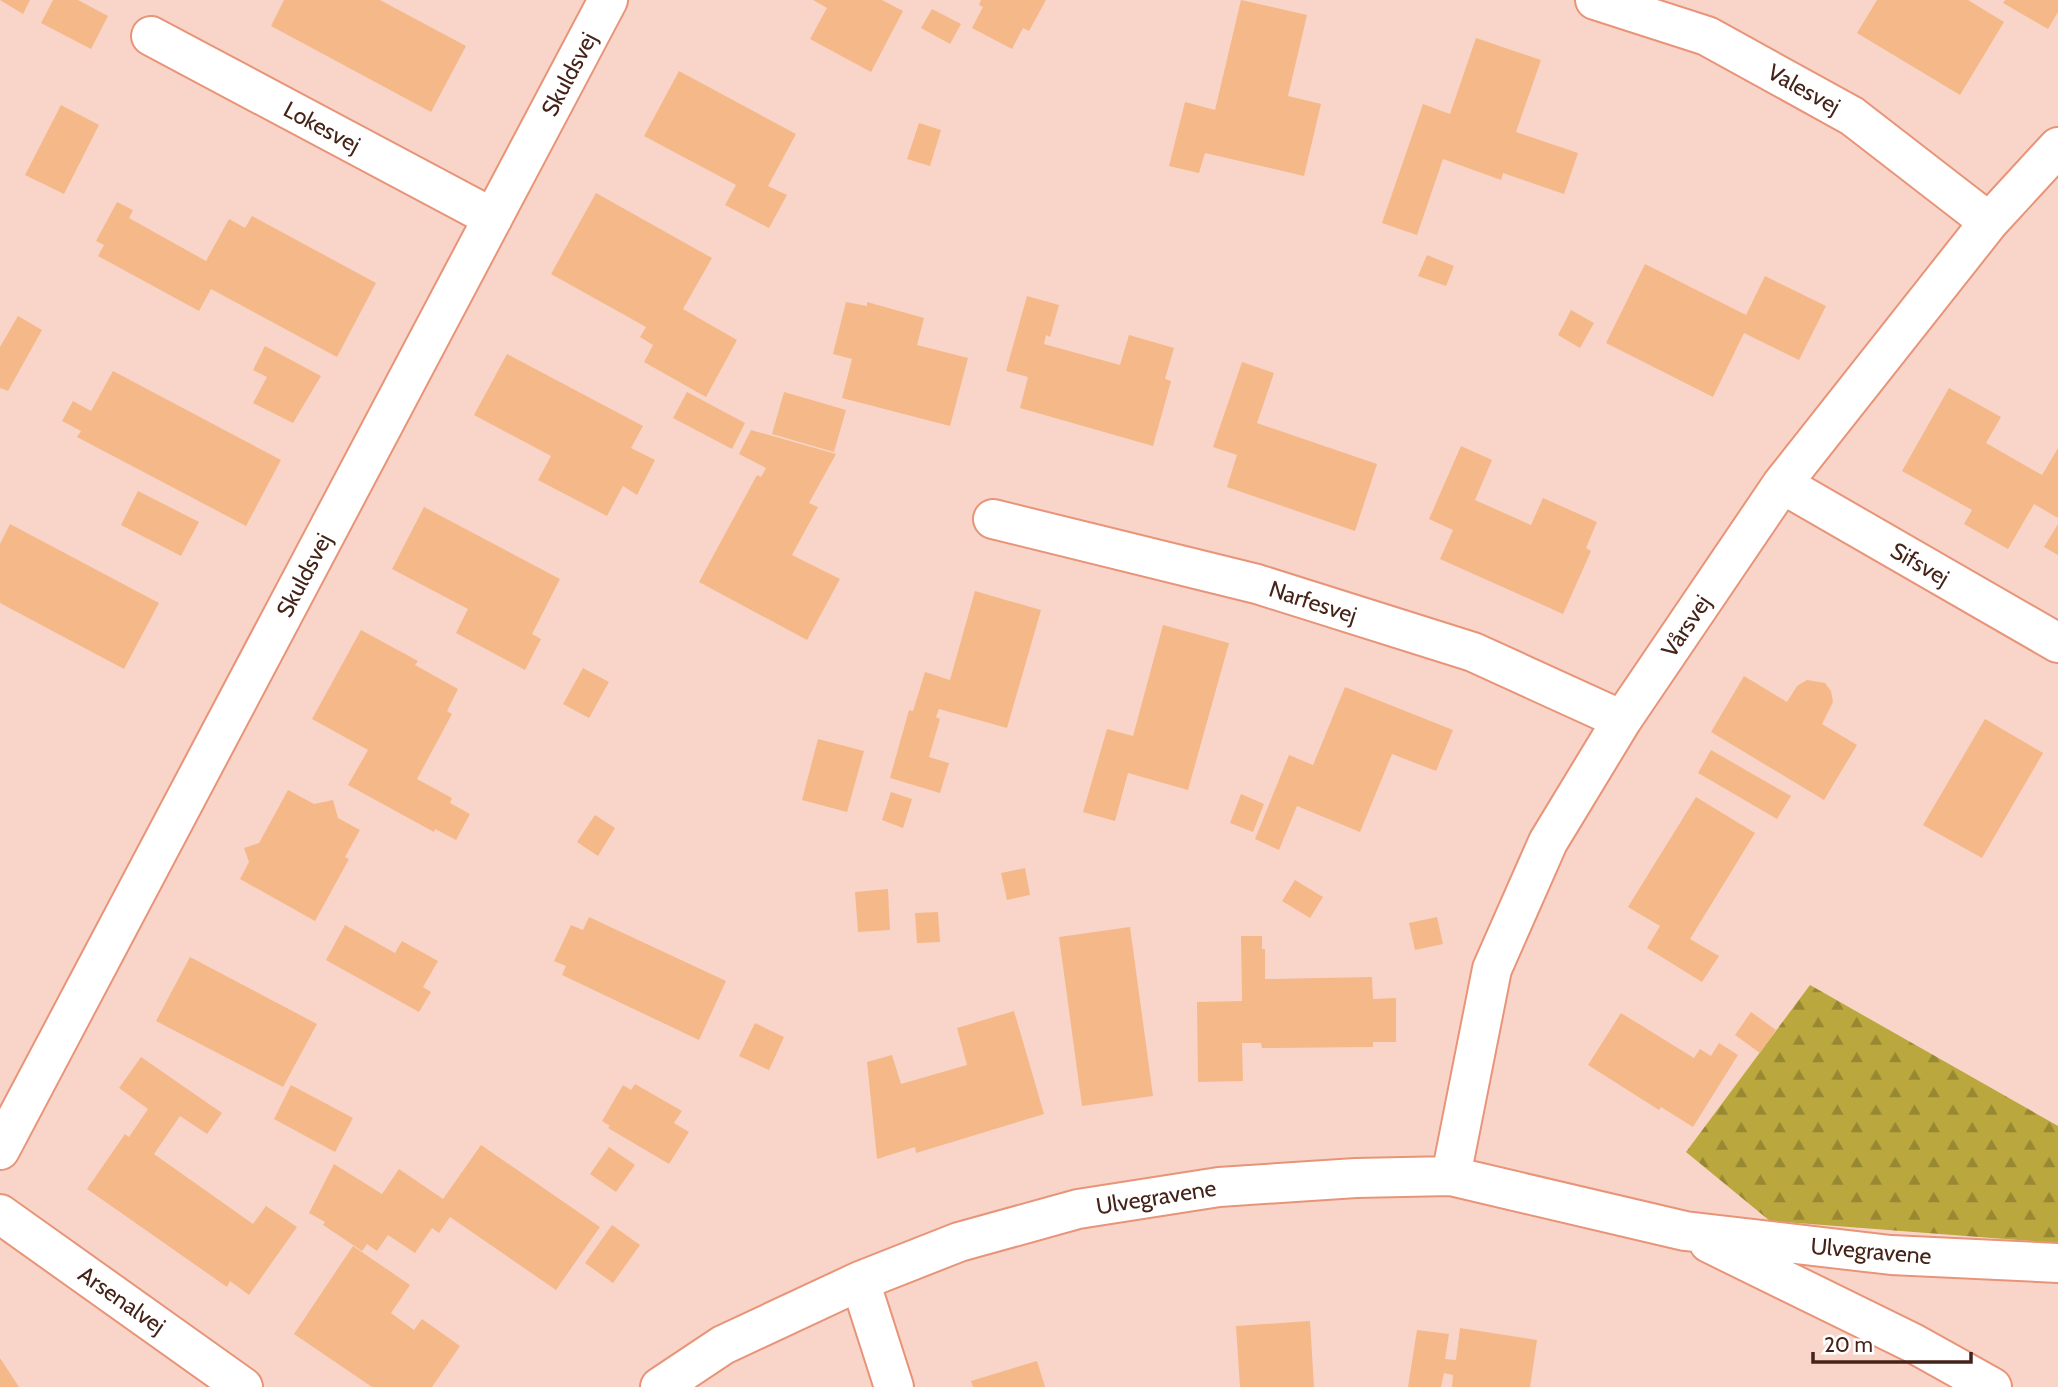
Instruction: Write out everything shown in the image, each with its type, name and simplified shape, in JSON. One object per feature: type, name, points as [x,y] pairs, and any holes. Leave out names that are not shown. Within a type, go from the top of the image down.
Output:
[{"type":"street","name":"Skuldsvej","points":[[0,1150],[608,0]]},
{"type":"street","name":"Valesvej","points":[[1595,0],[1707,36],[1852,116],[1989,222]]},
{"type":"street","name":"Lokesvej","points":[[152,36],[494,218]]},
{"type":"street","name":"Vårsvej","points":[[1451,1176],[1492,969],[1548,842],[1622,720],[1782,484],[1989,222],[2058,147]]},
{"type":"street","name":"Sifsvej","points":[[1782,484],[2058,643]]},
{"type":"street","name":"Narfesvej","points":[[993,519],[1257,584],[1474,652],[1622,720]]},
{"type":"street","name":"Ulvegravene","points":[[660,1387],[723,1345],[860,1281],[959,1242],[1078,1209],[1219,1187],[1356,1178],[1451,1176],[1685,1231],[1891,1255],[2058,1263]]},
{"type":"street","name":"Arsenalvej","points":[[0,1214],[243,1387]]},
{"type":"street","name":"Ulvegravene","points":[[1685,1231],[1913,1343],[1992,1387]]},
{"type":"street","points":[[860,1281],[894,1387]]},
{"type":"green space","points":[[1810,985],[2058,1126],[2058,1243],[1770,1221],[1686,1152]]},
{"type":"building","points":[[0,0],[30,0],[23,14]]},
{"type":"building","points":[[53,0],[78,0],[108,16],[91,49],[41,23]]},
{"type":"building","points":[[284,0],[380,0],[466,46],[431,112],[271,26]]},
{"type":"building","points":[[813,0],[882,0],[903,11],[871,72],[810,39],[827,8]]},
{"type":"building","points":[[981,0],[1046,0],[1029,31],[1023,28],[1012,49],[972,28],[983,7],[979,5]]},
{"type":"building","points":[[1241,0],[1307,15],[1288,96],[1321,104],[1304,176],[1205,153],[1199,173],[1169,166],[1185,102],[1215,110]]},
{"type":"building","points":[[1877,0],[1968,0],[2004,22],[1960,95],[1857,33]]},
{"type":"building","points":[[2005,0],[2058,0],[2058,12],[2048,29],[2003,3]]},
{"type":"building","points":[[932,9],[961,24],[950,44],[921,28]]},
{"type":"building","points":[[1476,38],[1541,60],[1516,132],[1578,153],[1564,194],[1503,173],[1501,180],[1443,159],[1417,235],[1382,223],[1423,104],[1450,114]]},
{"type":"building","points":[[679,71],[796,134],[768,186],[787,195],[769,228],[725,205],[736,185],[644,136]]},
{"type":"building","points":[[61,105],[99,125],[64,194],[25,175]]},
{"type":"building","points":[[919,123],[941,130],[930,166],[907,159]]},
{"type":"building","points":[[596,193],[712,258],[683,309],[737,340],[706,397],[644,362],[653,345],[640,337],[646,327],[551,274]]},
{"type":"building","points":[[117,202],[133,210],[129,218],[206,261],[229,219],[245,228],[252,216],[376,283],[337,357],[211,289],[199,311],[98,256],[104,245],[96,241]]},
{"type":"building","points":[[1427,255],[1454,266],[1446,286],[1418,276]]},
{"type":"building","points":[[1645,264],[1746,315],[1765,276],[1826,306],[1799,360],[1744,333],[1713,397],[1606,343]]},
{"type":"building","points":[[1027,296],[1059,305],[1050,337],[1046,335],[1044,344],[1120,365],[1129,335],[1174,348],[1165,379],[1171,381],[1153,446],[1020,408],[1028,377],[1006,371]]},
{"type":"building","points":[[846,302],[867,306],[867,302],[924,318],[917,345],[968,358],[950,426],[842,398],[852,359],[833,354]]},
{"type":"building","points":[[1571,310],[1594,323],[1580,348],[1558,335]]},
{"type":"building","points":[[18,316],[42,330],[8,391],[0,388],[0,347]]},
{"type":"building","points":[[265,346],[321,376],[293,423],[253,403],[267,377],[253,370]]},
{"type":"building","points":[[507,354],[643,426],[631,448],[655,460],[637,495],[623,486],[607,516],[538,480],[551,456],[474,415]]},
{"type":"building","points":[[1242,362],[1274,373],[1257,423],[1377,464],[1355,531],[1227,487],[1237,455],[1213,447]]},
{"type":"building","points":[[113,371],[281,460],[246,526],[77,437],[81,431],[62,421],[73,401],[91,411]]},
{"type":"building","points":[[1949,388],[2001,417],[1986,443],[2042,475],[2058,448],[2058,518],[2034,504],[2008,549],[1964,524],[1972,510],[1902,471]]},
{"type":"building","points":[[687,392],[745,423],[732,449],[673,418]]},
{"type":"building","points":[[784,392],[846,410],[834,452],[772,434]]},
{"type":"building","points":[[751,430],[836,454],[809,503],[818,507],[792,555],[840,579],[807,640],[699,582],[757,475],[761,477],[766,468],[739,454]]},
{"type":"building","points":[[1461,446],[1492,460],[1475,500],[1531,525],[1543,498],[1597,522],[1586,548],[1591,551],[1563,614],[1440,559],[1453,530],[1429,519]]},
{"type":"building","points":[[138,491],[199,522],[181,556],[121,525]]},
{"type":"building","points":[[424,507],[560,579],[532,634],[541,639],[525,670],[456,633],[468,609],[392,569]]},
{"type":"building","points":[[10,524],[159,603],[124,669],[0,603],[0,544]]},
{"type":"building","points":[[2058,524],[2058,555],[2044,547]]},
{"type":"building","points":[[975,591],[1041,610],[1007,728],[939,709],[936,717],[940,719],[929,757],[949,763],[940,793],[890,778],[909,710],[913,711],[925,672],[950,680]]},
{"type":"building","points":[[1163,625],[1229,643],[1188,790],[1128,773],[1115,821],[1083,812],[1107,729],[1133,736]]},
{"type":"building","points":[[361,630],[418,661],[415,665],[458,689],[447,711],[452,714],[417,779],[452,798],[450,803],[470,814],[456,840],[435,829],[434,832],[348,785],[368,750],[312,719]]},
{"type":"building","points":[[583,668],[609,682],[589,718],[563,704]]},
{"type":"building","points":[[1744,676],[1787,702],[1797,686],[1807,680],[1825,683],[1831,691],[1833,702],[1822,724],[1857,745],[1824,800],[1711,732]]},
{"type":"building","points":[[1345,687],[1453,730],[1436,771],[1392,754],[1360,832],[1297,806],[1279,850],[1255,839],[1289,755],[1313,765]]},
{"type":"building","points":[[1985,719],[2043,753],[1982,858],[1923,825]]},
{"type":"building","points":[[818,739],[864,751],[847,812],[802,800]]},
{"type":"building","points":[[1711,750],[1791,796],[1777,819],[1698,773]]},
{"type":"building","points":[[288,790],[314,804],[333,800],[338,818],[360,830],[345,857],[349,859],[315,921],[240,879],[249,862],[244,848],[259,843]]},
{"type":"building","points":[[891,792],[912,799],[903,828],[882,820]]},
{"type":"building","points":[[1241,794],[1264,804],[1253,832],[1230,823]]},
{"type":"building","points":[[1696,797],[1755,833],[1690,939],[1719,956],[1702,982],[1647,948],[1660,926],[1628,907]]},
{"type":"building","points":[[595,815],[615,828],[598,856],[577,842]]},
{"type":"building","points":[[1025,868],[1030,895],[1007,900],[1001,873]]},
{"type":"building","points":[[1295,880],[1323,897],[1310,918],[1282,901]]},
{"type":"building","points":[[888,889],[890,930],[858,932],[855,892]]},
{"type":"building","points":[[938,912],[940,942],[917,943],[915,913]]},
{"type":"building","points":[[589,917],[726,981],[699,1040],[562,975],[566,966],[554,961],[571,925],[583,930]]},
{"type":"building","points":[[1437,917],[1443,944],[1415,950],[1409,923]]},
{"type":"building","points":[[345,925],[395,953],[402,941],[438,961],[423,987],[431,992],[419,1012],[326,960]]},
{"type":"building","points":[[1130,927],[1153,1096],[1082,1106],[1059,937]]},
{"type":"building","points":[[1241,936],[1262,936],[1265,979],[1372,977],[1373,999],[1396,998],[1396,1042],[1373,1042],[1373,1047],[1262,1048],[1261,1043],[1242,1043],[1243,1081],[1198,1082],[1197,1002],[1242,1001]]},
{"type":"building","points":[[190,957],[317,1024],[283,1087],[156,1021]]},
{"type":"building","points":[[1014,1011],[1044,1114],[916,1153],[915,1147],[877,1159],[867,1062],[892,1055],[901,1084],[967,1065],[957,1028]]},
{"type":"building","points":[[1751,1012],[1776,1030],[1760,1053],[1735,1035]]},
{"type":"building","points":[[1621,1013],[1694,1058],[1700,1049],[1711,1056],[1719,1043],[1738,1055],[1693,1127],[1661,1107],[1659,1110],[1588,1065]]},
{"type":"building","points":[[755,1023],[784,1037],[769,1070],[739,1056]]},
{"type":"building","points":[[141,1057],[222,1113],[207,1134],[180,1116],[154,1154],[253,1224],[266,1206],[297,1227],[249,1295],[230,1281],[227,1287],[87,1189],[125,1134],[129,1137],[148,1109],[119,1088]]},
{"type":"building","points":[[635,1084],[682,1111],[674,1123],[689,1132],[669,1164],[608,1128],[610,1126],[602,1121],[623,1085],[631,1090]]},
{"type":"building","points":[[291,1085],[353,1118],[335,1152],[274,1119]]},
{"type":"building","points":[[481,1145],[600,1227],[556,1290],[450,1217],[439,1233],[432,1228],[415,1253],[388,1235],[377,1251],[367,1244],[362,1251],[309,1213],[334,1164],[382,1194],[399,1169],[443,1199]]},
{"type":"building","points":[[609,1147],[635,1165],[616,1192],[590,1174]]},
{"type":"building","points":[[612,1225],[640,1245],[613,1283],[585,1263]]},
{"type":"building","points":[[353,1246],[410,1285],[391,1313],[414,1330],[422,1319],[460,1346],[432,1387],[372,1387],[294,1334]]},
{"type":"building","points":[[1310,1321],[1314,1387],[1240,1387],[1236,1326]]},
{"type":"building","points":[[1460,1328],[1537,1340],[1530,1387],[1452,1387],[1453,1375],[1444,1373],[1441,1387],[1408,1387],[1417,1330],[1449,1334],[1445,1359],[1456,1360]]},
{"type":"building","points":[[0,1358],[19,1387],[0,1387]]},
{"type":"building","points":[[1037,1361],[1045,1387],[973,1387],[971,1381]]}]
